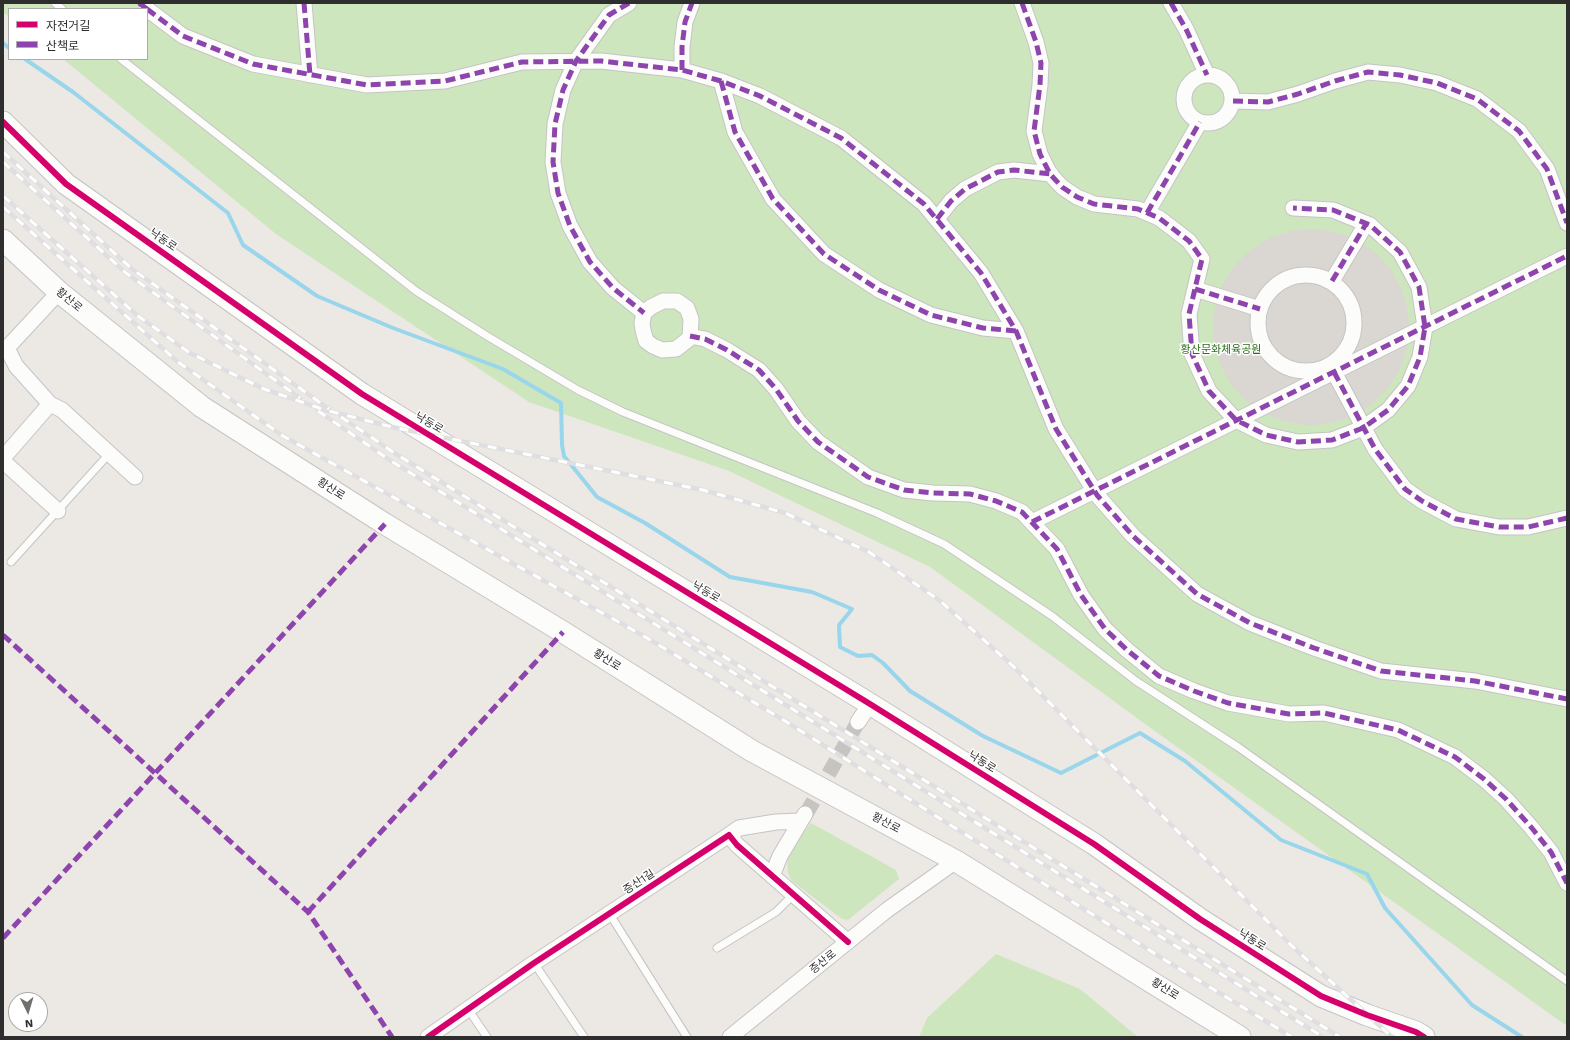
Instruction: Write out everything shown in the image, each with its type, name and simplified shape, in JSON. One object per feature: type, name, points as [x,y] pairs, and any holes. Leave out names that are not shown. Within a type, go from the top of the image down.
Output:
[{"type":"street","points":[[304,3],[310,75]]},
{"type":"street","points":[[629,3],[608,15],[576,61],[563,90],[555,124],[553,162],[558,193],[570,226],[590,262],[613,288],[644,313]]},
{"type":"street","points":[[682,70],[682,47],[685,22],[692,3]]},
{"type":"street","points":[[1022,3],[1036,42],[1041,64],[1034,131],[1040,154],[1050,174],[1062,187],[1077,198],[1094,204],[1138,209],[1159,218],[1189,241],[1202,259],[1189,314],[1192,354],[1209,391],[1236,420],[1266,435],[1298,442],[1332,440],[1363,428],[1388,410],[1408,386],[1420,357],[1425,326],[1419,287],[1400,252],[1366,224],[1333,210],[1293,208]]},
{"type":"street","points":[[1171,3],[1186,29],[1207,75]]},
{"type":"street","points":[[148,10],[183,36],[253,64],[367,85],[445,81],[522,62],[576,61],[643,64],[682,70],[721,81],[760,96],[841,138],[924,204],[981,273],[1016,331],[1056,429],[1095,491],[1133,536],[1196,594],[1250,623],[1314,648],[1381,671],[1474,681],[1567,699]]},
{"type":"street","points":[[1233,101],[1268,102],[1368,72],[1400,75],[1437,83],[1477,99],[1519,131],[1547,169],[1567,223]]},
{"type":"street","points":[[1207,75],[1215,76],[1226,82],[1232,93],[1233,101],[1231,109],[1220,121],[1212,124],[1200,122],[1190,116],[1186,110],[1185,94],[1193,81],[1207,75]]},
{"type":"street","points":[[721,81],[735,132],[773,199],[824,254],[879,290],[930,315],[983,328],[1016,331]]},
{"type":"street","name":"낙동로","points":[[3,122],[66,184],[362,394],[870,704],[1094,844],[1200,919],[1321,996],[1367,1015],[1416,1032],[1424,1037]]},
{"type":"street","points":[[1147,213],[1200,122]]},
{"type":"street","points":[[937,219],[951,201],[965,189],[998,172],[1014,170],[1050,174]]},
{"type":"street","points":[[1332,280],[1366,224]]},
{"type":"street","name":"황산로","points":[[3,240],[59,292],[202,407],[378,520],[557,628],[752,751],[956,861],[1240,1037]]},
{"type":"street","points":[[1032,522],[1567,256]]},
{"type":"street","points":[[1304,275],[1315,275],[1332,280],[1343,290],[1352,304],[1355,320],[1353,337],[1346,352],[1335,363],[1321,369],[1305,371],[1290,368],[1276,361],[1265,349],[1259,335],[1258,319],[1260,309],[1270,291],[1283,280],[1304,275]]},
{"type":"street","points":[[1195,289],[1260,309]]},
{"type":"street","points":[[59,292],[5,348],[16,366],[50,404],[62,410],[135,477]]},
{"type":"street","points":[[663,301],[677,301],[687,308],[690,319],[690,338],[676,349],[662,350],[653,346],[646,341],[643,330],[642,323],[644,313],[651,307],[663,301]]},
{"type":"street","points":[[690,336],[705,339],[759,370],[776,389],[798,421],[818,442],[868,477],[904,490],[933,493],[970,494],[996,501],[1022,512],[1057,550],[1081,595],[1105,629],[1127,650],[1159,676],[1194,691],[1228,703],[1289,714],[1324,713],[1398,730],[1455,757],[1484,779],[1506,799],[1551,852],[1567,883]]},
{"type":"street","points":[[1334,372],[1363,428],[1383,461],[1406,489],[1422,501],[1456,519],[1485,526],[1513,528],[1542,525],[1567,518]]},
{"type":"street","points":[[3,458],[50,404]]},
{"type":"street","points":[[3,461],[58,511]]},
{"type":"street","points":[[858,722],[870,704]]},
{"type":"street","name":"증산1길","points":[[428,1037],[534,962],[739,828],[803,817],[780,856],[772,876]]},
{"type":"street","points":[[729,835],[737,846],[848,942]]},
{"type":"street","name":"증산로","points":[[730,1037],[887,910],[956,861]]},
{"type":"lane","points":[[122,60],[423,295],[487,336],[578,390],[623,412],[877,513],[944,544],[1052,616],[1136,681],[1238,747],[1567,981]]},
{"type":"lane","points":[[11,562],[109,454]]},
{"type":"lane","points":[[717,948],[776,912],[794,894]]},
{"type":"lane","points":[[609,913],[687,1037]]},
{"type":"lane","points":[[534,962],[584,1037]]},
{"type":"lane","points":[[468,1009],[487,1037]]},
{"type":"green space","name":"황산문화체육공원","points":[[3,3],[1567,3],[1567,1026],[1159,734],[930,567],[729,471],[529,402],[276,234],[64,60],[148,60],[148,8],[8,8],[8,16],[3,12]]},
{"type":"green space","points":[[811,823],[896,870],[899,879],[848,920],[842,919],[792,881],[788,873],[787,854]]},
{"type":"green space","points":[[996,954],[1080,989],[1138,1037],[919,1037],[927,1018]]},
{"type":"shaded area","points":[[1311,229],[1339,233],[1357,241],[1373,251],[1387,265],[1397,281],[1405,299],[1409,327],[1405,355],[1397,373],[1387,389],[1373,403],[1357,413],[1339,421],[1311,425],[1283,421],[1265,413],[1249,403],[1235,389],[1225,373],[1217,355],[1213,327],[1217,299],[1225,281],[1235,265],[1249,251],[1265,241],[1283,233]]},
{"type":"waterway","points":[[3,43],[8,47]]},
{"type":"waterway","points":[[26,60],[73,92],[228,213],[243,245],[317,296],[393,328],[503,369],[561,403],[562,445],[564,456],[597,497],[645,523],[730,577],[812,592],[852,609],[839,625],[840,647],[858,656],[872,655],[883,663],[910,691],[983,736],[1061,773],[1140,733],[1185,761],[1281,840],[1367,874],[1385,908],[1472,1005],[1522,1037]]},
{"type":"tunnel","points":[[806,814],[858,722]]},
{"type":"railway","points":[[3,152],[132,269],[329,409]]},
{"type":"railway","points":[[3,162],[126,273],[300,398]]},
{"type":"railway","points":[[3,196],[138,316],[190,353],[264,389],[325,410],[392,427],[703,490],[785,513],[869,552],[939,600],[1013,666],[1293,947],[1392,1037]]},
{"type":"railway","points":[[3,207],[178,362],[283,436],[642,635],[785,721],[1165,960],[1292,1037]]},
{"type":"railway","points":[[318,411],[391,461],[1323,1037]]},
{"type":"railway","points":[[341,417],[396,454],[1340,1037]]},
{"type":"marked path","points":[[139,3],[146,8]]},
{"type":"marked path","points":[[304,3],[310,75]]},
{"type":"marked path","points":[[629,3],[609,15],[576,61],[563,90],[555,124],[553,162],[558,193],[570,226],[590,262],[613,288],[644,313]]},
{"type":"marked path","points":[[682,70],[682,47],[685,22],[692,3]]},
{"type":"marked path","points":[[1022,3],[1036,42],[1041,63],[1040,85],[1034,131],[1040,154],[1050,174],[1062,187],[1077,197],[1094,204],[1138,209],[1159,218],[1189,241],[1202,259],[1189,314],[1192,354],[1209,391],[1236,420],[1266,435],[1298,442],[1332,440],[1363,428],[1388,410],[1408,386],[1420,357],[1425,327],[1419,287],[1400,252],[1370,225],[1333,210],[1293,208]]},
{"type":"marked path","points":[[1171,3],[1186,29],[1207,75]]},
{"type":"marked path","points":[[148,10],[183,36],[253,64],[367,85],[445,81],[522,62],[601,61],[682,70],[721,81],[760,96],[841,138],[924,204],[981,273],[1016,331],[1056,429],[1097,495],[1133,536],[1197,594],[1250,623],[1314,648],[1381,671],[1475,681],[1567,699]]},
{"type":"marked path","points":[[1233,101],[1268,102],[1368,72],[1400,75],[1437,83],[1477,99],[1519,131],[1547,169],[1567,223]]},
{"type":"marked path","points":[[721,81],[735,132],[773,199],[824,254],[879,290],[931,315],[983,328],[1016,331]]},
{"type":"marked path","points":[[1147,213],[1200,122]]},
{"type":"marked path","points":[[937,219],[951,201],[965,189],[998,172],[1014,170],[1051,174]]},
{"type":"marked path","points":[[1332,281],[1366,224]]},
{"type":"marked path","points":[[1032,522],[1567,256]]},
{"type":"marked path","points":[[1195,289],[1260,309]]},
{"type":"marked path","points":[[690,336],[705,339],[727,350],[759,370],[776,389],[798,421],[818,442],[868,477],[904,490],[933,493],[970,494],[996,501],[1022,512],[1057,549],[1081,595],[1105,629],[1127,650],[1159,676],[1194,691],[1228,703],[1289,714],[1324,713],[1398,730],[1455,757],[1484,779],[1506,799],[1531,827],[1551,852],[1567,883]]},
{"type":"marked path","points":[[1334,372],[1375,449],[1405,489],[1422,501],[1456,519],[1499,527],[1528,527],[1567,518]]},
{"type":"marked path","points":[[3,938],[385,524]]},
{"type":"marked path","points":[[308,912],[563,632]]},
{"type":"marked path","points":[[3,635],[308,912],[392,1037]]},
{"type":"cycle path","points":[[3,122],[66,184],[362,394],[870,704],[1094,844],[1200,919],[1321,996],[1367,1015],[1416,1032],[1424,1037]]},
{"type":"cycle path","points":[[428,1037],[534,963],[729,835],[737,845],[848,942]]}]
